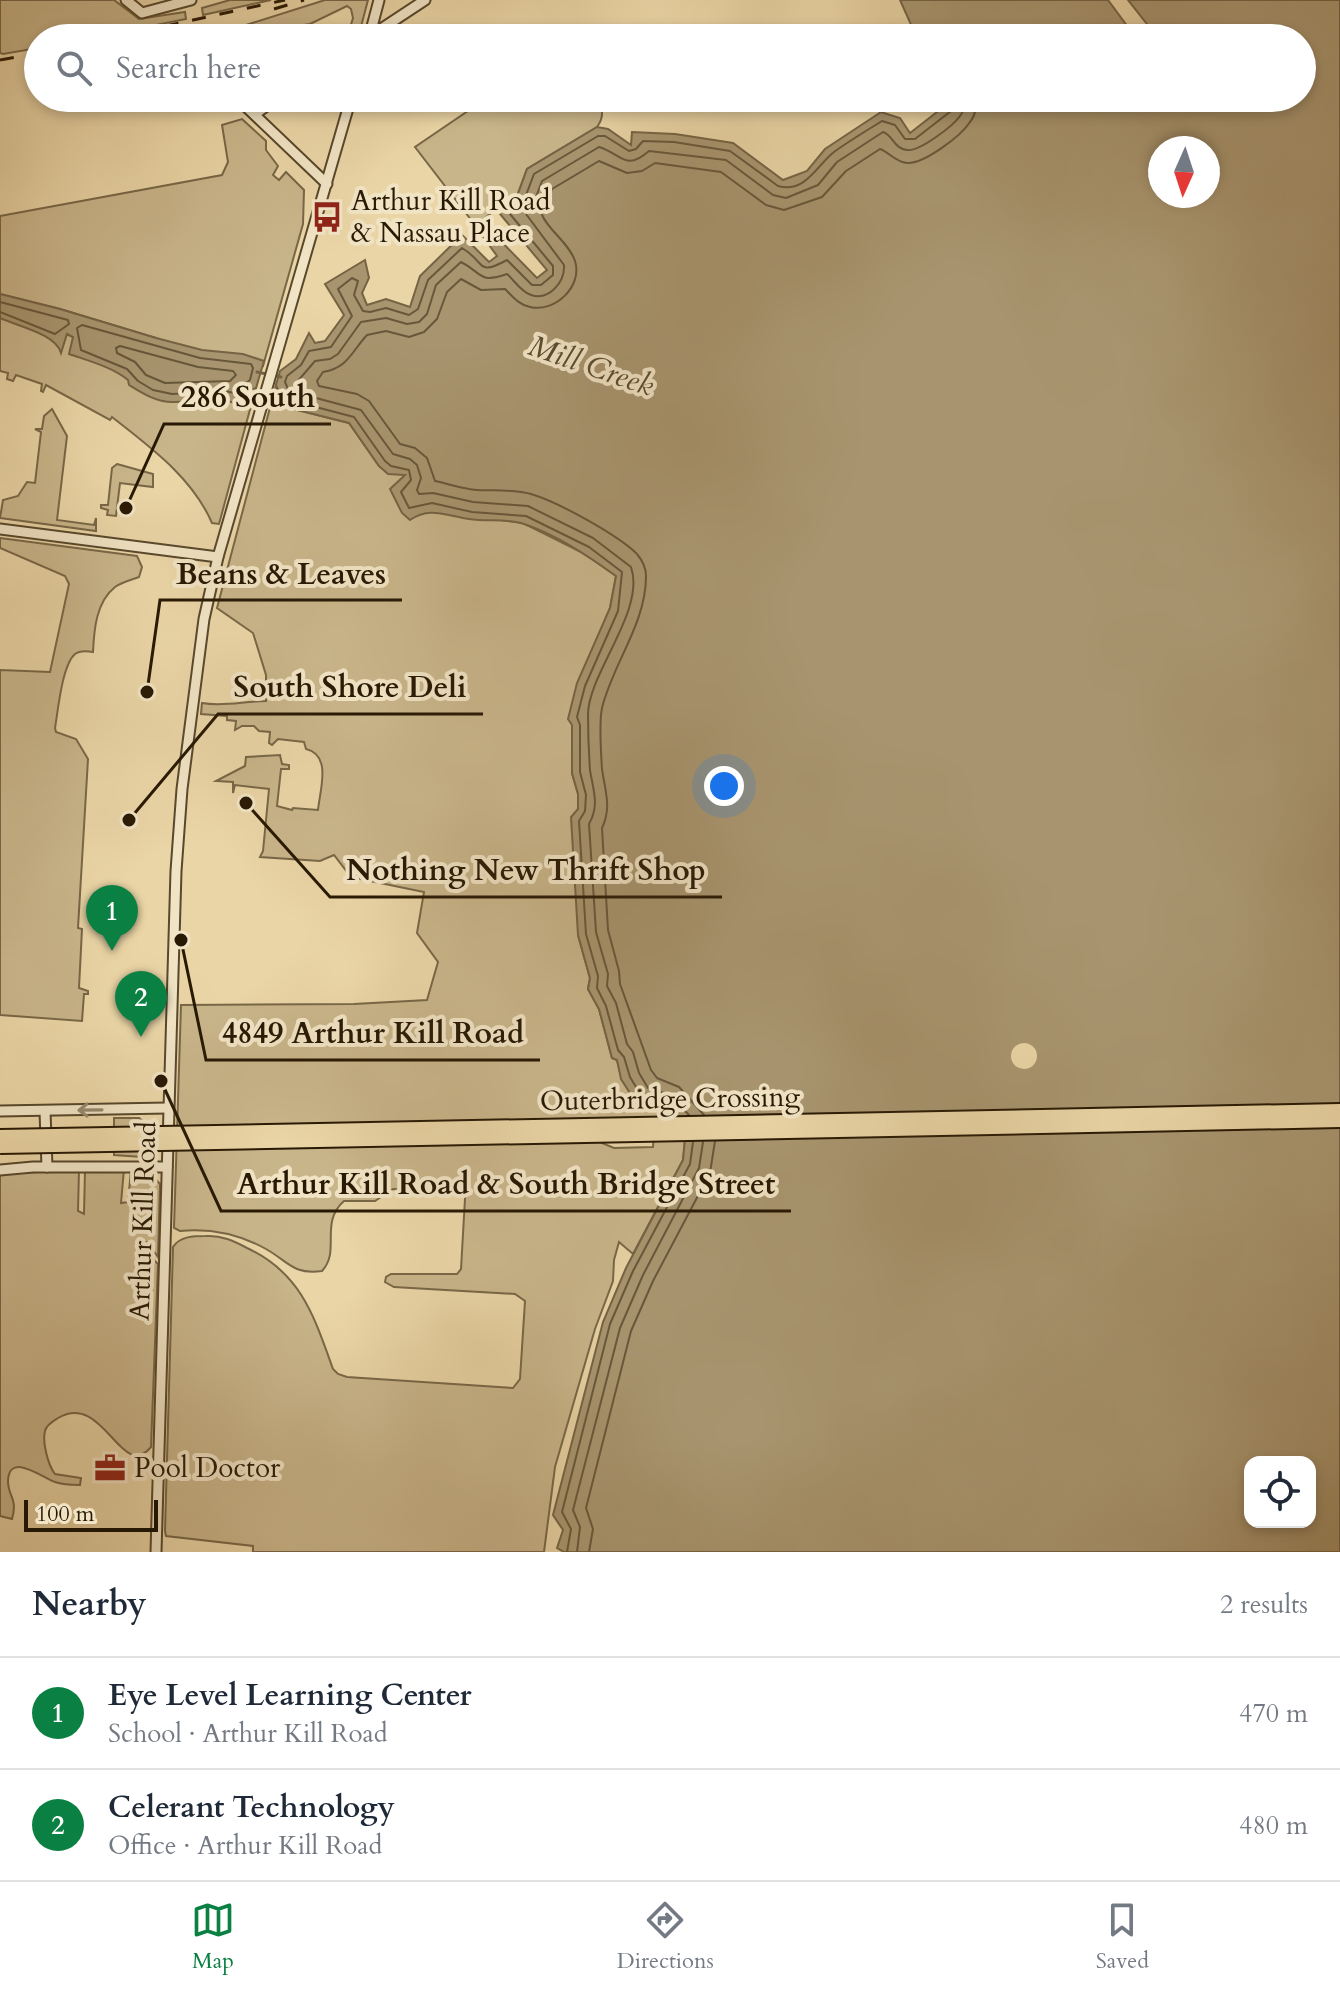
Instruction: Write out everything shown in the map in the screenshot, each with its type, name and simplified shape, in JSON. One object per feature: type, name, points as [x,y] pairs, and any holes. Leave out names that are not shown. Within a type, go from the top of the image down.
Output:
[{"type":"highway","name":"Outerbridge Crossing","points":[[0,1147],[1340,1110]]},
{"type":"highway","name":"Outerbridge Crossing","points":[[0,1136],[986,1122],[1340,1121]]},
{"type":"street","points":[[126,0],[139,12],[191,0]]},
{"type":"street","points":[[373,24],[379,0]]},
{"type":"street","points":[[390,24],[425,0]]},
{"type":"street","points":[[253,112],[327,184]]},
{"type":"street","name":"Arthur Kill Road","points":[[156,1552],[176,883],[182,789],[197,657],[218,557],[347,112]]},
{"type":"street","points":[[0,529],[218,557]]},
{"type":"street","points":[[0,1111],[168,1108]]},
{"type":"street","points":[[45,1111],[47,1167]]},
{"type":"street","points":[[0,1170],[167,1167]]},
{"type":"shaded area","points":[[0,0],[114,0],[139,19],[185,12],[186,19],[161,24],[24,24],[24,50],[0,53]]},
{"type":"shaded area","points":[[230,0],[271,0],[203,15],[202,8]]},
{"type":"shaded area","points":[[325,0],[368,0],[362,24],[351,24],[351,9],[347,6],[310,24],[249,24]]},
{"type":"shaded area","points":[[466,112],[601,112],[597,127],[527,169],[516,199],[500,206],[475,225],[415,147]]},
{"type":"shaded area","points":[[242,119],[266,141],[266,150],[278,166],[273,175],[279,180],[286,172],[304,190],[303,224],[263,366],[183,350],[156,338],[0,294],[0,216],[222,175],[228,162],[222,125]]},
{"type":"shaded area","points":[[0,313],[67,334],[95,348],[258,380],[219,524],[212,523],[204,506],[169,464],[112,417],[110,420],[46,385],[43,392],[42,384],[16,375],[13,381],[7,379],[8,373],[0,371]]},
{"type":"shaded area","points":[[276,385],[285,407],[349,423],[379,466],[406,475],[420,513],[431,511],[523,523],[585,554],[616,576],[610,608],[596,642],[572,725],[572,773],[578,794],[578,935],[590,978],[588,989],[599,1009],[612,1058],[617,1060],[622,1079],[637,1104],[660,1109],[685,1139],[683,1160],[633,1254],[619,1242],[613,1281],[595,1329],[555,1467],[544,1552],[253,1552],[253,1546],[166,1536],[173,1247],[179,1241],[197,1236],[222,1238],[265,1258],[281,1270],[312,1314],[333,1369],[347,1377],[513,1388],[520,1379],[525,1301],[515,1294],[394,1287],[385,1282],[391,1274],[457,1274],[461,1269],[466,1181],[458,1181],[456,1190],[436,1185],[422,1191],[393,1189],[375,1201],[344,1201],[333,1218],[330,1255],[322,1271],[298,1269],[246,1239],[214,1231],[180,1231],[174,1228],[181,1005],[354,1004],[427,1000],[438,962],[417,933],[424,892],[351,877],[334,855],[320,861],[260,857],[269,789],[235,785],[233,793],[233,782],[216,781],[245,766],[246,757],[280,755],[282,764],[289,765],[289,769],[281,769],[277,806],[292,810],[318,810],[322,766],[319,758],[306,749],[304,742],[278,739],[272,745],[269,743],[270,732],[259,731],[254,726],[242,726],[235,730],[236,721],[227,720],[227,716],[201,714],[202,703],[266,701],[266,675],[253,633],[217,608]],"holes":[[[654,1131],[653,1147],[614,1148],[597,1141]]]},
{"type":"shaded area","points":[[52,409],[67,436],[57,520],[94,525],[96,518],[96,531],[0,518],[3,500],[18,496],[27,482],[35,483],[41,432],[35,429],[42,429],[44,416]]},
{"type":"shaded area","points":[[117,464],[153,474],[153,487],[120,483],[116,516],[107,515],[108,510],[101,508],[101,505],[108,505],[112,468]]},
{"type":"shaded area","points":[[0,538],[137,556],[142,567],[139,577],[115,587],[104,600],[95,626],[93,652],[79,652],[71,660],[61,689],[55,728],[56,732],[76,739],[88,759],[78,928],[82,929],[79,988],[88,991],[84,994],[82,1021],[0,1015],[0,670],[50,672],[69,584],[65,576],[0,548]]},
{"type":"shaded area","points":[[114,1118],[139,1118],[149,1126],[149,1152],[142,1157],[114,1155]]},
{"type":"shaded area","points":[[124,1169],[121,1203],[128,1202],[131,1170],[149,1172],[160,1184],[158,1257],[147,1242],[141,1244],[158,1264],[151,1447],[140,1455],[130,1454],[88,1416],[74,1413],[58,1418],[45,1431],[48,1459],[55,1474],[81,1478],[80,1485],[58,1483],[27,1469],[14,1468],[8,1481],[14,1506],[12,1519],[0,1516],[0,1174],[79,1170],[78,1211],[84,1214],[85,1170]]},
{"type":"water","points":[[900,0],[1108,0],[1126,24],[911,24]]},
{"type":"water","points":[[1128,0],[1340,0],[1340,1552],[564,1552],[557,1548],[563,1530],[553,1515],[603,1322],[626,1268],[683,1160],[685,1139],[660,1110],[637,1104],[621,1079],[599,1009],[588,989],[590,978],[578,935],[571,817],[578,809],[578,794],[572,773],[572,725],[568,719],[577,683],[610,608],[616,576],[560,540],[524,524],[438,513],[424,514],[410,520],[402,513],[390,489],[405,475],[388,474],[379,466],[349,423],[285,407],[276,385],[280,371],[296,359],[309,333],[315,343],[325,341],[344,315],[325,284],[365,260],[369,278],[362,293],[367,305],[386,299],[410,307],[420,276],[462,235],[489,262],[497,256],[479,231],[486,226],[537,278],[547,270],[500,214],[503,201],[516,199],[527,169],[597,127],[608,129],[631,145],[632,132],[675,134],[733,143],[783,180],[807,171],[825,149],[881,112],[900,118],[910,133],[937,112],[1316,112],[1316,24],[1147,24]]},
{"type":"water","points":[[0,294],[202,350],[243,354],[264,361],[256,388],[246,391],[237,404],[221,400],[166,402],[155,399],[129,385],[128,380],[115,371],[69,354],[73,337],[67,334],[61,353],[58,346],[44,336],[0,318]]},
{"type":"pier","points":[[1024,1043],[1033,1047],[1037,1056],[1033,1065],[1024,1069],[1015,1065],[1011,1056],[1015,1047]]},
{"type":"waterway","name":"Mill Creek","points":[[257,372],[281,377]]},
{"type":"railway","points":[[174,24],[285,0]]},
{"type":"railway","points":[[274,9],[304,0]]},
{"type":"railway","points":[[0,60],[24,56]]},
{"type":"place","name":"Arthur Kill Road & Nassau Place","points":[[327,217]]},
{"type":"place","name":"286 South","points":[[126,508]]},
{"type":"place","name":"Beans & Leaves","points":[[147,692]]},
{"type":"place","name":"Nothing New Thrift Shop","points":[[246,803]]},
{"type":"place","name":"South Shore Deli","points":[[129,820]]},
{"type":"place","name":"4849 Arthur Kill Road","points":[[181,940]]},
{"type":"place","name":"Eye Level Learning Center","points":[[112,951]]},
{"type":"place","name":"Celerant Technology","points":[[141,1037]]},
{"type":"place","name":"Arthur Kill Road & South Bridge Street","points":[[161,1081]]},
{"type":"place","name":"Pool Doctor","points":[[110,1468]]}]
